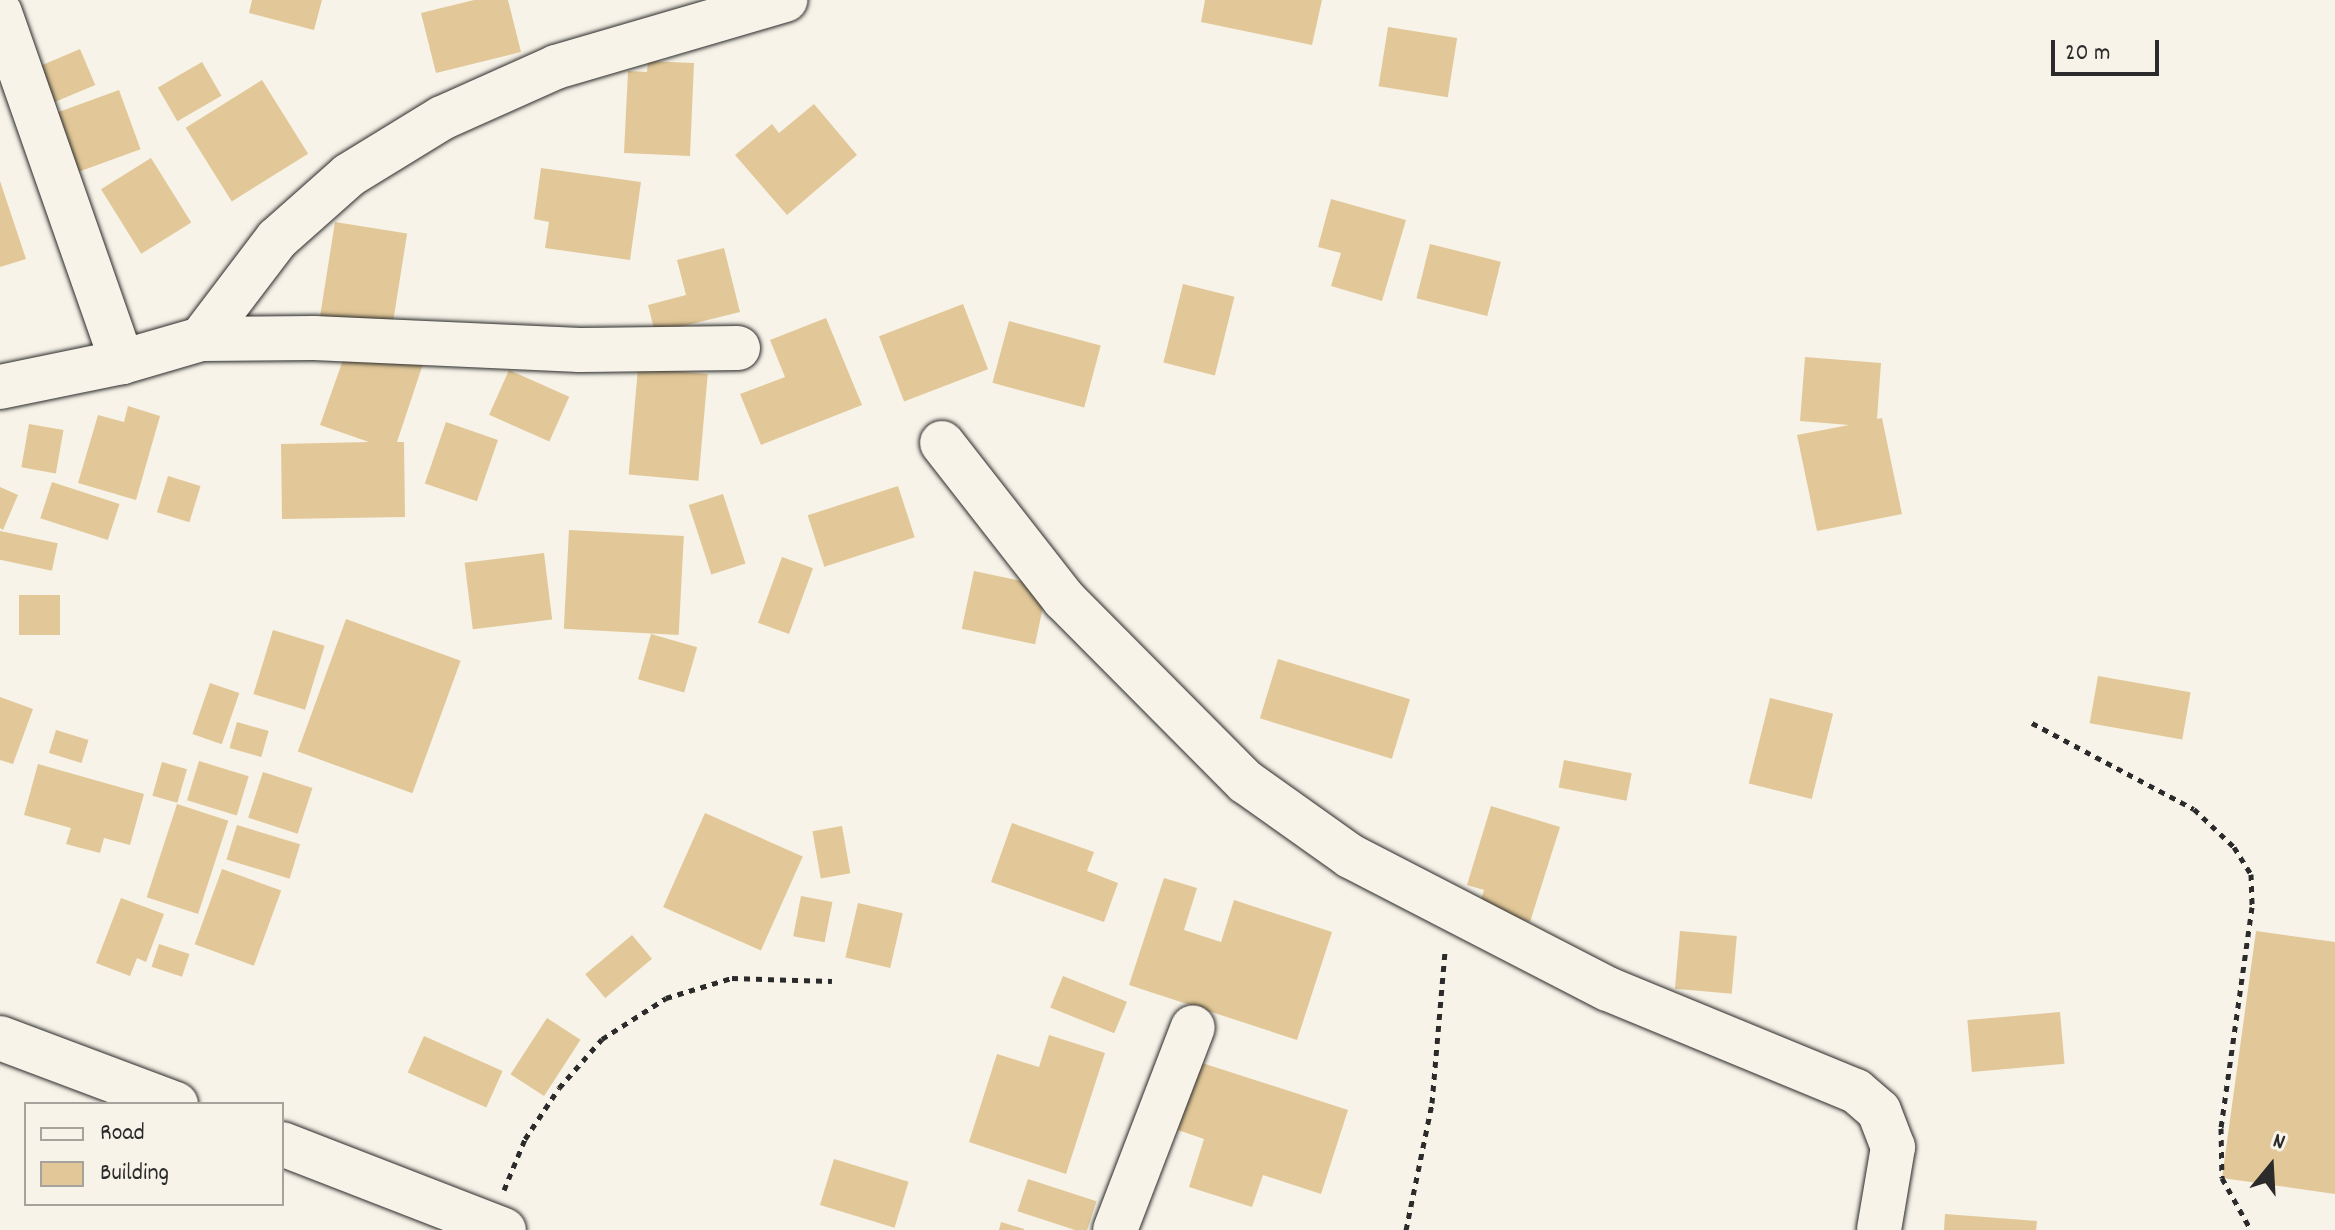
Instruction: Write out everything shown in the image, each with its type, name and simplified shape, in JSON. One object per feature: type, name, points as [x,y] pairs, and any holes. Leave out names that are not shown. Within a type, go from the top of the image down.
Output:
[{"type":"street","points":[[201,339],[277,239],[349,175],[442,118],[556,67],[785,0]]},
{"type":"street","points":[[0,13],[122,362]]},
{"type":"street","points":[[0,387],[122,362],[201,339],[314,338],[580,350],[738,348]]},
{"type":"street","points":[[942,443],[1064,599],[1246,782],[1350,856],[1608,989],[1856,1091],[1879,1111],[1893,1147],[1879,1230]]},
{"type":"street","points":[[1115,1230],[1193,1027]]},
{"type":"street","points":[[0,1038],[171,1102]]},
{"type":"street","points":[[284,1145],[425,1217],[497,1227]]},
{"type":"path","points":[[2032,723],[2194,809],[2234,847],[2251,874],[2252,907],[2221,1128],[2222,1178],[2251,1230]]},
{"type":"path","points":[[1406,1230],[1432,1103],[1449,908]]},
{"type":"path","points":[[497,1227],[525,1139],[559,1088],[602,1039],[666,998],[732,978],[832,981]]},
{"type":"building","points":[[252,0],[322,0],[314,30],[249,13]]},
{"type":"building","points":[[474,0],[508,0],[521,52],[436,73],[421,13]]},
{"type":"building","points":[[1205,0],[1322,0],[1312,45],[1201,22]]},
{"type":"building","points":[[1388,27],[1457,38],[1448,97],[1379,86]]},
{"type":"building","points":[[80,49],[95,85],[42,108],[27,72]]},
{"type":"building","points":[[648,61],[694,63],[690,156],[624,153],[628,71],[647,72]]},
{"type":"building","points":[[202,62],[222,96],[177,121],[158,88]]},
{"type":"building","points":[[262,80],[308,154],[232,201],[186,128]]},
{"type":"building","points":[[119,90],[141,149],[66,176],[45,117]]},
{"type":"building","points":[[814,104],[857,155],[787,215],[735,155],[772,124],[779,133]]},
{"type":"building","points":[[151,158],[191,222],[141,254],[101,189]]},
{"type":"building","points":[[541,168],[641,182],[630,260],[545,248],[549,222],[534,219]]},
{"type":"building","points":[[0,181],[26,259],[0,267]]},
{"type":"building","points":[[1331,199],[1406,220],[1382,301],[1331,286],[1341,253],[1318,247]]},
{"type":"building","points":[[335,222],[407,233],[392,327],[320,316]]},
{"type":"building","points":[[1430,244],[1501,262],[1487,316],[1416,298]]},
{"type":"building","points":[[724,248],[740,312],[655,333],[648,305],[686,295],[677,260]]},
{"type":"building","points":[[1183,284],[1234,297],[1215,375],[1163,363]]},
{"type":"building","points":[[963,304],[988,369],[904,402],[879,336]]},
{"type":"building","points":[[826,318],[862,405],[761,445],[740,394],[785,377],[770,340]]},
{"type":"building","points":[[1009,321],[1101,346],[1084,407],[992,383]]},
{"type":"building","points":[[350,340],[423,364],[397,442],[404,442],[405,517],[282,519],[281,444],[369,442],[320,425]]},
{"type":"building","points":[[1805,357],[1881,363],[1877,419],[1882,418],[1902,514],[1817,531],[1797,435],[1849,425],[1800,421]]},
{"type":"building","points":[[638,368],[708,374],[698,481],[629,475]]},
{"type":"building","points":[[509,370],[569,397],[549,442],[489,415]]},
{"type":"building","points":[[128,406],[160,416],[136,500],[78,483],[98,415],[124,422]]},
{"type":"building","points":[[446,422],[498,440],[477,501],[425,483]]},
{"type":"building","points":[[29,424],[63,430],[56,473],[21,467]]},
{"type":"building","points":[[168,476],[201,486],[189,522],[157,512]]},
{"type":"building","points":[[52,482],[120,504],[108,540],[40,518]]},
{"type":"building","points":[[898,486],[915,537],[824,567],[808,515]]},
{"type":"building","points":[[0,487],[18,495],[3,530],[0,528]]},
{"type":"building","points":[[723,494],[746,563],[711,575],[689,505]]},
{"type":"building","points":[[569,530],[684,536],[679,635],[564,629]]},
{"type":"building","points":[[0,531],[58,543],[52,571],[0,560]]},
{"type":"building","points":[[544,553],[552,620],[473,629],[465,563]]},
{"type":"building","points":[[782,557],[813,568],[789,634],[758,623]]},
{"type":"building","points":[[974,571],[1047,587],[1035,644],[962,629]]},
{"type":"building","points":[[19,595],[60,595],[60,635],[19,635]]},
{"type":"building","points":[[346,619],[461,661],[412,793],[298,751]]},
{"type":"building","points":[[273,630],[325,646],[305,710],[253,694]]},
{"type":"building","points":[[651,634],[697,647],[684,692],[638,679]]},
{"type":"building","points":[[1278,659],[1410,699],[1392,759],[1260,718]]},
{"type":"building","points":[[2098,676],[2191,692],[2182,740],[2090,723]]},
{"type":"building","points":[[210,683],[239,693],[222,744],[192,734]]},
{"type":"building","points":[[0,697],[33,709],[13,764],[0,760]]},
{"type":"building","points":[[1770,698],[1833,714],[1812,799],[1749,783]]},
{"type":"building","points":[[237,722],[269,731],[261,757],[230,748]]},
{"type":"building","points":[[56,730],[89,740],[81,763],[49,753]]},
{"type":"building","points":[[1564,760],[1632,773],[1626,801],[1559,787]]},
{"type":"building","points":[[199,761],[249,776],[237,815],[187,800]]},
{"type":"building","points":[[162,762],[187,769],[177,803],[152,796]]},
{"type":"building","points":[[38,764],[144,794],[130,845],[104,838],[100,853],[66,844],[71,828],[24,815]]},
{"type":"building","points":[[263,772],[312,788],[298,834],[248,818]]},
{"type":"building","points":[[177,804],[228,821],[198,914],[147,897]]},
{"type":"building","points":[[1491,806],[1560,827],[1530,922],[1479,906],[1484,890],[1467,885]]},
{"type":"building","points":[[705,813],[803,857],[761,951],[663,907]]},
{"type":"building","points":[[1012,823],[1094,852],[1087,871],[1118,883],[1104,922],[991,882]]},
{"type":"building","points":[[237,825],[300,844],[290,879],[226,859]]},
{"type":"building","points":[[842,826],[850,873],[821,878],[812,831]]},
{"type":"building","points":[[222,869],[281,891],[254,966],[195,944]]},
{"type":"building","points":[[1164,878],[1197,888],[1184,930],[1221,942],[1234,900],[1332,932],[1297,1040],[1129,985]]},
{"type":"building","points":[[801,896],[832,902],[825,942],[793,936]]},
{"type":"building","points":[[121,898],[164,914],[146,962],[137,958],[130,976],[96,963]]},
{"type":"building","points":[[858,903],[903,913],[890,968],[845,958]]},
{"type":"building","points":[[1680,931],[1737,936],[1732,994],[1675,989]]},
{"type":"building","points":[[2256,931],[2335,942],[2335,1194],[2222,1178]]},
{"type":"building","points":[[632,935],[652,959],[605,998],[585,974]]},
{"type":"building","points":[[159,944],[189,954],[182,977],[152,967]]},
{"type":"building","points":[[1063,976],[1127,1002],[1114,1033],[1050,1008]]},
{"type":"building","points":[[2060,1012],[2065,1064],[1972,1072],[1967,1020]]},
{"type":"building","points":[[547,1018],[581,1040],[544,1096],[511,1074]]},
{"type":"building","points":[[1049,1035],[1105,1053],[1066,1174],[969,1142],[997,1054],[1039,1067]]},
{"type":"building","points":[[424,1036],[503,1071],[486,1108],[408,1073]]},
{"type":"building","points":[[1199,1062],[1348,1110],[1321,1194],[1263,1175],[1252,1207],[1189,1187],[1204,1139],[1178,1130]]},
{"type":"building","points":[[834,1159],[909,1182],[895,1228],[820,1205]]},
{"type":"building","points":[[1028,1179],[1096,1201],[1087,1230],[1075,1230],[1017,1211]]},
{"type":"building","points":[[1945,1214],[2037,1221],[2036,1230],[1944,1230]]},
{"type":"building","points":[[1001,1222],[1024,1229],[1024,1230],[999,1230]]}]
